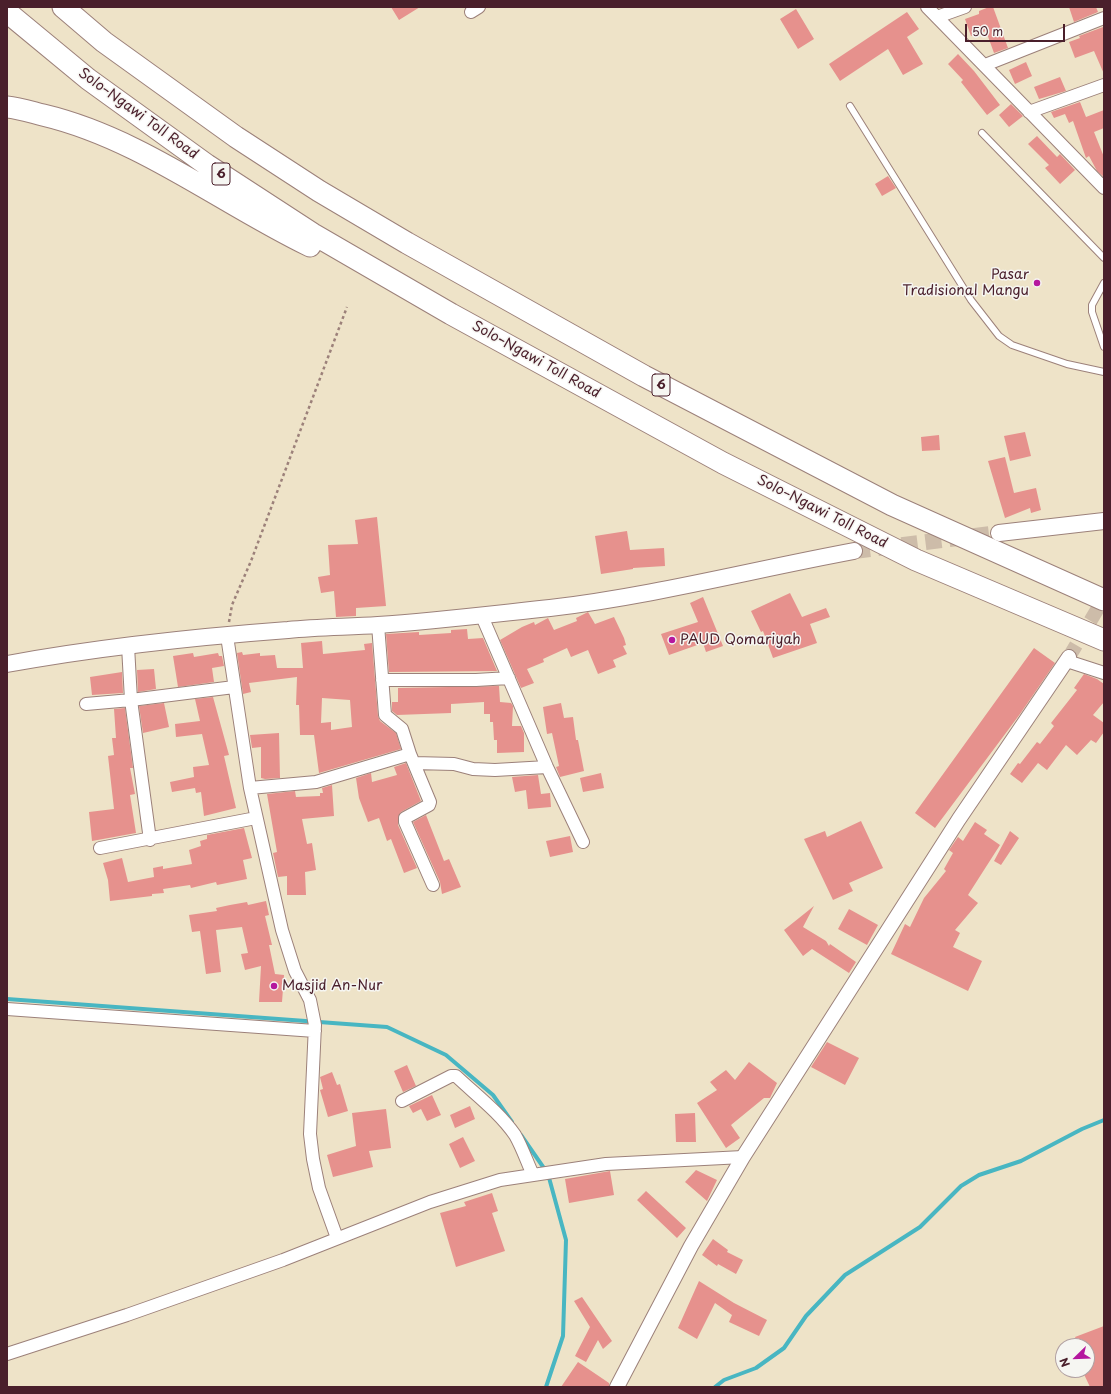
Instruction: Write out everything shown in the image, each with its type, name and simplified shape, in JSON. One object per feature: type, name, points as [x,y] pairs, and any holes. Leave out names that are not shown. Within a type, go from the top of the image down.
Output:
[{"type":"highway","name":"6","points":[[63,7],[110,46],[236,137],[319,191],[407,243],[644,376],[892,505],[1104,600]]},
{"type":"highway","points":[[84,7],[236,137]]},
{"type":"highway","name":"Solo–Ngawi Toll Road","points":[[7,12],[88,79],[207,164],[313,234],[451,314],[723,463],[916,560],[1104,640]]},
{"type":"highway","points":[[7,107],[58,118],[100,133],[161,163],[289,236],[451,314]]},
{"type":"main road","points":[[1000,534],[1104,521]]},
{"type":"main road","points":[[7,664],[52,656],[184,639],[288,630],[378,625],[550,608],[619,598],[770,566],[854,551]]},
{"type":"street","points":[[927,7],[1104,188]]},
{"type":"street","points":[[937,17],[965,7]]},
{"type":"street","points":[[985,65],[1104,18]]},
{"type":"street","points":[[1029,112],[1104,85]]},
{"type":"street","points":[[481,614],[548,767],[583,842]]},
{"type":"street","points":[[378,625],[385,715],[402,729],[412,759],[430,802],[429,806],[409,814],[405,818],[405,822],[433,885]]},
{"type":"street","points":[[227,636],[250,788],[256,818],[287,951],[310,1000],[315,1028],[310,1134],[319,1188],[337,1238]]},
{"type":"street","points":[[128,646],[132,700],[150,840]]},
{"type":"street","points":[[617,1387],[691,1246],[744,1158],[959,818],[1068,659],[1104,673]]},
{"type":"street","points":[[382,680],[476,680],[509,678]]},
{"type":"street","points":[[86,704],[132,700],[234,687]]},
{"type":"street","points":[[250,788],[316,782],[412,759],[454,764],[473,769],[495,770],[548,767]]},
{"type":"street","points":[[100,848],[150,840],[256,818]]},
{"type":"street","points":[[7,1009],[315,1028]]},
{"type":"street","points":[[402,1101],[451,1076],[456,1076],[496,1113],[508,1127],[518,1141],[534,1175]]},
{"type":"street","points":[[7,1354],[127,1315],[283,1260],[337,1238],[471,1188],[500,1180],[606,1164],[744,1158]]},
{"type":"lane","points":[[850,106],[971,300],[1000,336],[1012,345],[1060,362],[1104,372]]},
{"type":"lane","points":[[982,133],[1104,258]]},
{"type":"lane","points":[[1104,283],[1092,305],[1092,312],[1104,347]]},
{"type":"path","points":[[227,636],[232,605],[251,561],[347,307]]},
{"type":"building","points":[[391,7],[420,7],[399,20]]},
{"type":"building","points":[[993,7],[1008,48],[994,53],[986,31],[971,36],[965,19],[979,14],[979,11]]},
{"type":"building","points":[[1069,7],[1096,7],[1098,12],[1074,22]]},
{"type":"building","points":[[796,9],[814,39],[798,49],[780,19]]},
{"type":"building","points":[[907,12],[919,29],[907,37],[923,64],[903,75],[888,49],[840,81],[829,64]]},
{"type":"building","points":[[1103,27],[1104,74],[1094,51],[1075,58],[1069,42],[1080,38],[1079,36]]},
{"type":"building","points":[[958,54],[974,71],[1000,105],[987,115],[961,82],[963,80],[948,64]]},
{"type":"building","points":[[1026,62],[1032,76],[1015,84],[1009,70]]},
{"type":"building","points":[[1060,77],[1066,91],[1039,99],[1034,87]]},
{"type":"building","points":[[1080,102],[1086,117],[1104,110],[1104,128],[1094,132],[1104,157],[1104,177],[1097,171],[1089,156],[1086,158],[1073,121],[1069,123],[1065,114],[1054,118],[1051,112]]},
{"type":"building","points":[[1011,104],[1023,116],[1009,127],[999,115]]},
{"type":"building","points":[[1037,136],[1057,157],[1060,154],[1075,170],[1060,184],[1045,168],[1049,165],[1028,144]]},
{"type":"building","points":[[888,176],[896,188],[882,196],[875,184]]},
{"type":"building","points":[[1025,432],[1031,456],[1010,461],[1004,436]]},
{"type":"building","points":[[939,435],[940,450],[922,451],[921,437]]},
{"type":"building","points":[[1005,457],[1014,493],[1036,488],[1041,510],[1031,513],[1030,508],[1005,518],[988,461]]},
{"type":"building","points":[[377,517],[386,606],[356,608],[356,616],[336,617],[334,591],[321,593],[318,577],[330,575],[328,545],[358,544],[355,520]]},
{"type":"building","points":[[627,531],[630,550],[664,548],[665,566],[633,568],[601,574],[595,536]]},
{"type":"building","points":[[790,593],[802,617],[826,608],[830,617],[810,624],[817,643],[773,658],[763,631],[761,632],[751,611]]},
{"type":"building","points":[[703,597],[723,646],[706,652],[703,643],[669,655],[661,634],[698,622],[690,603]]},
{"type":"building","points":[[588,612],[595,624],[614,617],[624,638],[626,645],[623,646],[627,654],[613,660],[616,667],[598,674],[588,650],[571,657],[567,648],[543,659],[544,662],[527,669],[534,683],[521,688],[500,640],[522,627],[534,622],[535,625],[548,618],[554,630],[577,621],[576,618]]},
{"type":"building","points":[[467,629],[468,639],[483,638],[497,671],[389,672],[386,634],[419,632],[419,635],[451,633],[451,630]]},
{"type":"building","points":[[322,641],[323,654],[365,650],[364,644],[372,643],[378,716],[380,721],[396,733],[401,749],[319,773],[314,735],[300,735],[299,705],[296,705],[297,677],[249,683],[251,692],[243,694],[237,653],[242,652],[243,655],[260,653],[260,656],[275,655],[277,668],[303,668],[301,643]],"holes":[[[322,698],[350,700],[352,727],[331,730],[331,722],[321,723]]]},
{"type":"building","points":[[1034,648],[1055,663],[1020,714],[935,828],[915,813]]},
{"type":"building","points":[[193,653],[194,657],[218,653],[219,656],[222,656],[224,666],[212,668],[214,682],[178,687],[173,656]]},
{"type":"building","points":[[154,669],[156,689],[138,692],[137,670]]},
{"type":"building","points":[[122,672],[123,693],[92,695],[90,677]]},
{"type":"building","points":[[1084,674],[1097,679],[1104,684],[1104,702],[1093,715],[1104,723],[1104,732],[1096,743],[1091,740],[1077,755],[1066,745],[1047,770],[1038,763],[1022,783],[1010,774],[1037,742],[1040,744],[1054,726],[1051,723],[1077,690],[1074,688]]},
{"type":"building","points":[[499,686],[500,702],[511,703],[513,706],[512,726],[521,726],[524,733],[524,752],[497,753],[497,740],[494,740],[493,722],[490,722],[490,714],[484,714],[484,702],[451,704],[451,713],[397,715],[392,711],[392,702],[398,702],[398,688]]},
{"type":"building","points":[[213,697],[229,755],[224,756],[236,808],[204,816],[201,792],[196,793],[195,788],[172,792],[170,782],[194,777],[193,767],[209,765],[202,734],[176,737],[175,724],[200,721],[195,699]]},
{"type":"building","points":[[164,703],[169,727],[143,733],[139,706]]},
{"type":"building","points":[[561,703],[564,718],[573,717],[576,740],[578,740],[584,771],[560,777],[556,767],[559,766],[552,733],[547,734],[543,707]]},
{"type":"building","points":[[125,708],[133,768],[130,768],[135,794],[130,795],[136,833],[92,841],[89,812],[114,809],[108,756],[114,755],[112,738],[116,738],[114,709]]},
{"type":"building","points":[[279,733],[280,778],[261,778],[261,747],[252,748],[250,735]]},
{"type":"building","points":[[406,763],[421,801],[401,812],[398,818],[398,825],[417,868],[404,873],[391,839],[387,841],[379,818],[368,822],[359,798],[356,778],[371,773],[372,782],[397,775],[394,767]]},
{"type":"building","points":[[601,773],[604,788],[583,792],[580,778]]},
{"type":"building","points":[[538,775],[541,794],[550,793],[551,807],[528,809],[526,790],[515,792],[512,777]]},
{"type":"building","points":[[332,785],[334,816],[302,819],[307,844],[312,843],[316,870],[305,872],[306,895],[287,895],[287,876],[278,877],[273,853],[277,852],[267,794],[295,791],[296,797],[320,796],[320,793],[323,793],[322,788]]},
{"type":"building","points":[[426,815],[444,861],[449,859],[461,887],[442,894],[440,882],[413,822]]},
{"type":"building","points":[[861,821],[883,868],[849,883],[853,891],[833,900],[804,839],[825,831],[827,837]]},
{"type":"building","points":[[975,822],[987,830],[984,834],[1000,845],[968,895],[978,903],[955,930],[960,933],[953,947],[982,961],[968,991],[891,954],[905,924],[910,927],[924,898],[946,871],[944,869],[953,853],[949,850],[958,837],[963,841]]},
{"type":"building","points":[[244,828],[252,858],[243,860],[247,879],[217,885],[216,882],[191,888],[190,885],[163,889],[164,893],[152,894],[152,896],[110,901],[108,880],[103,863],[122,858],[128,882],[154,877],[153,868],[163,866],[163,869],[192,864],[189,850],[201,846],[200,841],[207,839],[207,835]]},
{"type":"building","points":[[1010,831],[1019,838],[1001,865],[994,861]]},
{"type":"building","points":[[570,836],[573,852],[550,857],[546,841]]},
{"type":"building","points":[[266,901],[269,915],[265,916],[272,945],[269,945],[275,974],[284,975],[282,1002],[259,1002],[261,966],[245,970],[241,954],[248,953],[242,927],[216,930],[221,972],[206,974],[200,931],[192,932],[189,915],[217,911],[216,908],[230,905],[247,902],[248,905]]},
{"type":"building","points":[[814,906],[803,927],[826,941],[829,946],[830,944],[856,962],[849,973],[812,949],[803,956],[784,930]]},
{"type":"building","points":[[849,909],[878,925],[867,945],[838,929]]},
{"type":"building","points":[[827,1042],[859,1058],[845,1085],[811,1067]]},
{"type":"building","points":[[749,1062],[777,1083],[770,1098],[764,1098],[731,1125],[740,1138],[726,1148],[697,1103],[717,1090],[710,1082],[726,1070],[735,1080]]},
{"type":"building","points":[[407,1065],[416,1086],[403,1092],[394,1071]]},
{"type":"building","points":[[332,1072],[337,1085],[340,1084],[348,1111],[328,1117],[320,1090],[323,1089],[320,1077]]},
{"type":"building","points":[[432,1095],[441,1115],[427,1121],[421,1109],[413,1113],[409,1106]]},
{"type":"building","points":[[470,1106],[475,1119],[455,1128],[450,1115]]},
{"type":"building","points":[[386,1109],[391,1148],[369,1151],[373,1167],[333,1177],[327,1155],[356,1146],[352,1113]]},
{"type":"building","points":[[695,1113],[696,1142],[676,1142],[675,1114]]},
{"type":"building","points":[[463,1137],[475,1161],[460,1168],[449,1144]]},
{"type":"building","points":[[696,1170],[717,1180],[707,1201],[685,1182]]},
{"type":"building","points":[[610,1171],[614,1195],[569,1203],[565,1179]]},
{"type":"building","points":[[646,1191],[686,1228],[677,1238],[637,1200]]},
{"type":"building","points":[[492,1193],[498,1211],[492,1213],[505,1251],[456,1267],[440,1213],[466,1206],[464,1202]]},
{"type":"building","points":[[713,1239],[728,1250],[727,1252],[743,1260],[736,1274],[718,1264],[717,1266],[702,1255]]},
{"type":"building","points":[[699,1281],[734,1303],[767,1320],[759,1336],[729,1322],[732,1315],[715,1303],[697,1339],[678,1328]]},
{"type":"building","points":[[582,1297],[612,1341],[603,1349],[598,1340],[586,1362],[575,1356],[590,1327],[574,1301]]},
{"type":"building","points":[[1104,1326],[1104,1387],[1090,1387],[1086,1378],[1095,1378],[1095,1338],[1075,1337]]},
{"type":"building","points":[[578,1362],[609,1383],[609,1387],[561,1387]]},
{"type":"waterway","points":[[7,999],[387,1027],[446,1055],[493,1095],[512,1122]]},
{"type":"waterway","points":[[715,1387],[724,1380],[756,1368],[784,1348],[806,1316],[845,1275],[920,1227],[961,1186],[979,1175],[1021,1161],[1082,1129],[1104,1120]]},
{"type":"waterway","points":[[521,1135],[548,1174],[566,1240],[563,1336],[546,1387]]},
{"type":"tunnel","points":[[854,551],[999,533]]},
{"type":"tunnel","points":[[1069,657],[1104,598]]},
{"type":"place","name":"Pasar Tradisional Mangu","points":[[1037,283]]},
{"type":"place","name":"PAUD Qomariyah","points":[[672,640]]},
{"type":"place","name":"Masjid An-Nur","points":[[274,986]]}]
